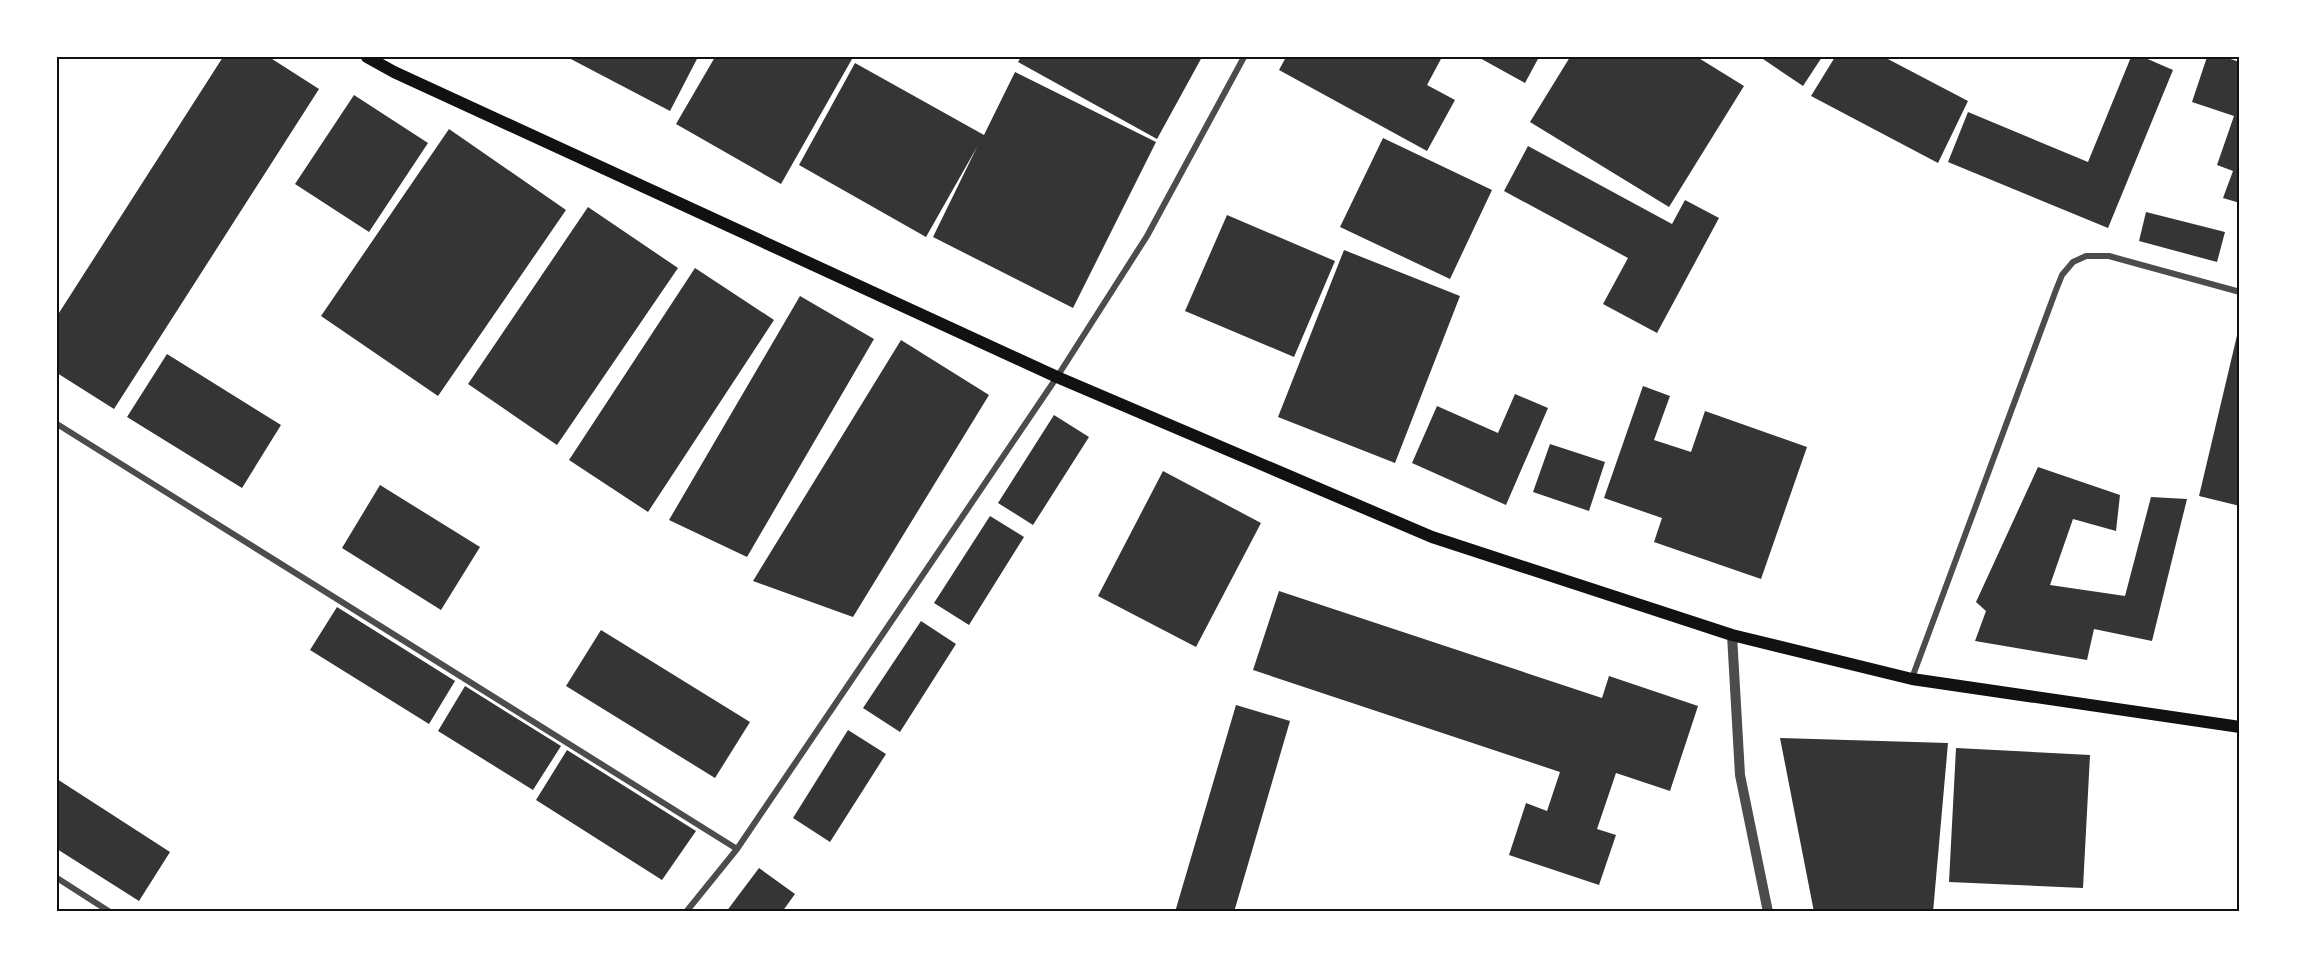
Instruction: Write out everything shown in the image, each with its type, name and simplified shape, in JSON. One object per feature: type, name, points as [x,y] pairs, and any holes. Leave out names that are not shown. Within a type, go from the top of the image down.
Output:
[{"type":"main road","points":[[368,57],[394,72],[1057,378],[1432,537],[1732,635],[1912,679],[2240,727]]},
{"type":"street","points":[[686,912],[737,849],[1057,378],[1147,236],[1244,57]]},
{"type":"street","points":[[1912,679],[2056,290],[2062,275],[2073,262],[2086,256],[2109,256],[2240,292]]},
{"type":"street","points":[[57,424],[737,849]]},
{"type":"street","points":[[1732,635],[1740,775],[1768,912]]},
{"type":"street","points":[[57,878],[110,912]]},
{"type":"building","points":[[223,57],[269,57],[319,89],[114,409],[57,373],[57,316]]},
{"type":"building","points":[[567,57],[698,57],[670,111]]},
{"type":"building","points":[[715,57],[848,57],[852,59],[781,184],[676,124]]},
{"type":"building","points":[[1021,57],[1202,57],[1157,139],[1018,62]]},
{"type":"building","points":[[1286,57],[1442,57],[1427,85],[1455,100],[1427,151],[1279,70]]},
{"type":"building","points":[[1478,57],[1539,57],[1525,83]]},
{"type":"building","points":[[1570,57],[1697,57],[1744,86],[1669,207],[1530,122]]},
{"type":"building","points":[[1760,57],[1822,57],[1803,86]]},
{"type":"building","points":[[1835,57],[1884,57],[1968,101],[1938,163],[1811,96]]},
{"type":"building","points":[[2131,57],[2143,57],[2173,70],[2108,228],[1948,162],[1968,112],[2088,162]]},
{"type":"building","points":[[2207,57],[2224,57],[2240,62],[2240,203],[2223,198],[2233,171],[2217,165],[2234,116],[2192,102]]},
{"type":"building","points":[[855,63],[984,135],[1015,72],[1156,142],[1073,308],[933,237],[977,147],[926,237],[799,165]]},
{"type":"building","points":[[354,95],[428,143],[369,232],[295,184]]},
{"type":"building","points":[[449,129],[566,210],[438,396],[321,316]]},
{"type":"building","points":[[1383,138],[1492,190],[1450,279],[1340,227]]},
{"type":"building","points":[[1528,146],[1672,224],[1685,200],[1719,218],[1657,333],[1603,304],[1628,258],[1504,191]]},
{"type":"building","points":[[588,207],[678,268],[557,445],[468,384]]},
{"type":"building","points":[[2146,212],[2225,232],[2217,262],[2139,241]]},
{"type":"building","points":[[1227,215],[1335,261],[1294,357],[1185,311]]},
{"type":"building","points":[[1344,250],[1460,296],[1395,463],[1278,417]]},
{"type":"building","points":[[695,268],[774,320],[648,512],[569,460]]},
{"type":"building","points":[[800,296],[874,339],[747,557],[669,520]]},
{"type":"building","points":[[2240,328],[2240,506],[2199,496]]},
{"type":"building","points":[[901,340],[989,395],[853,617],[753,581]]},
{"type":"building","points":[[167,354],[281,425],[242,488],[127,417]]},
{"type":"building","points":[[1643,386],[1670,396],[1654,440],[1691,452],[1705,411],[1807,447],[1761,579],[1654,542],[1662,518],[1604,498]]},
{"type":"building","points":[[1515,394],[1548,408],[1506,505],[1412,463],[1437,406],[1498,433]]},
{"type":"building","points":[[1054,415],[1089,437],[1033,525],[998,503]]},
{"type":"building","points":[[1550,444],[1605,462],[1589,511],[1533,492]]},
{"type":"building","points":[[2038,467],[2120,495],[2116,531],[2073,519],[2050,585],[2125,596],[2151,497],[2187,499],[2152,641],[2094,629],[2087,660],[1975,641],[1986,611],[1976,602]]},
{"type":"building","points":[[1163,471],[1261,523],[1196,647],[1098,596]]},
{"type":"building","points":[[380,485],[480,547],[441,610],[342,548]]},
{"type":"building","points":[[990,516],[1024,537],[969,625],[934,603]]},
{"type":"building","points":[[1279,591],[1602,698],[1609,676],[1698,706],[1670,791],[1616,773],[1597,829],[1616,835],[1599,885],[1509,855],[1526,803],[1547,811],[1560,772],[1253,670]]},
{"type":"building","points":[[337,607],[455,681],[429,724],[310,650]]},
{"type":"building","points":[[921,621],[956,644],[900,732],[863,708]]},
{"type":"building","points":[[601,630],[750,722],[715,778],[566,686]]},
{"type":"building","points":[[465,686],[561,746],[533,790],[438,731]]},
{"type":"building","points":[[1236,705],[1290,721],[1234,912],[1175,912]]},
{"type":"building","points":[[848,730],[886,754],[830,842],[793,818]]},
{"type":"building","points":[[1780,738],[1948,743],[1933,912],[1814,912]]},
{"type":"building","points":[[1956,748],[2090,755],[2083,888],[1949,882]]},
{"type":"building","points":[[567,750],[696,831],[662,880],[536,800]]},
{"type":"building","points":[[57,779],[170,852],[139,901],[57,849]]},
{"type":"building","points":[[759,868],[795,894],[782,912],[726,912]]}]
